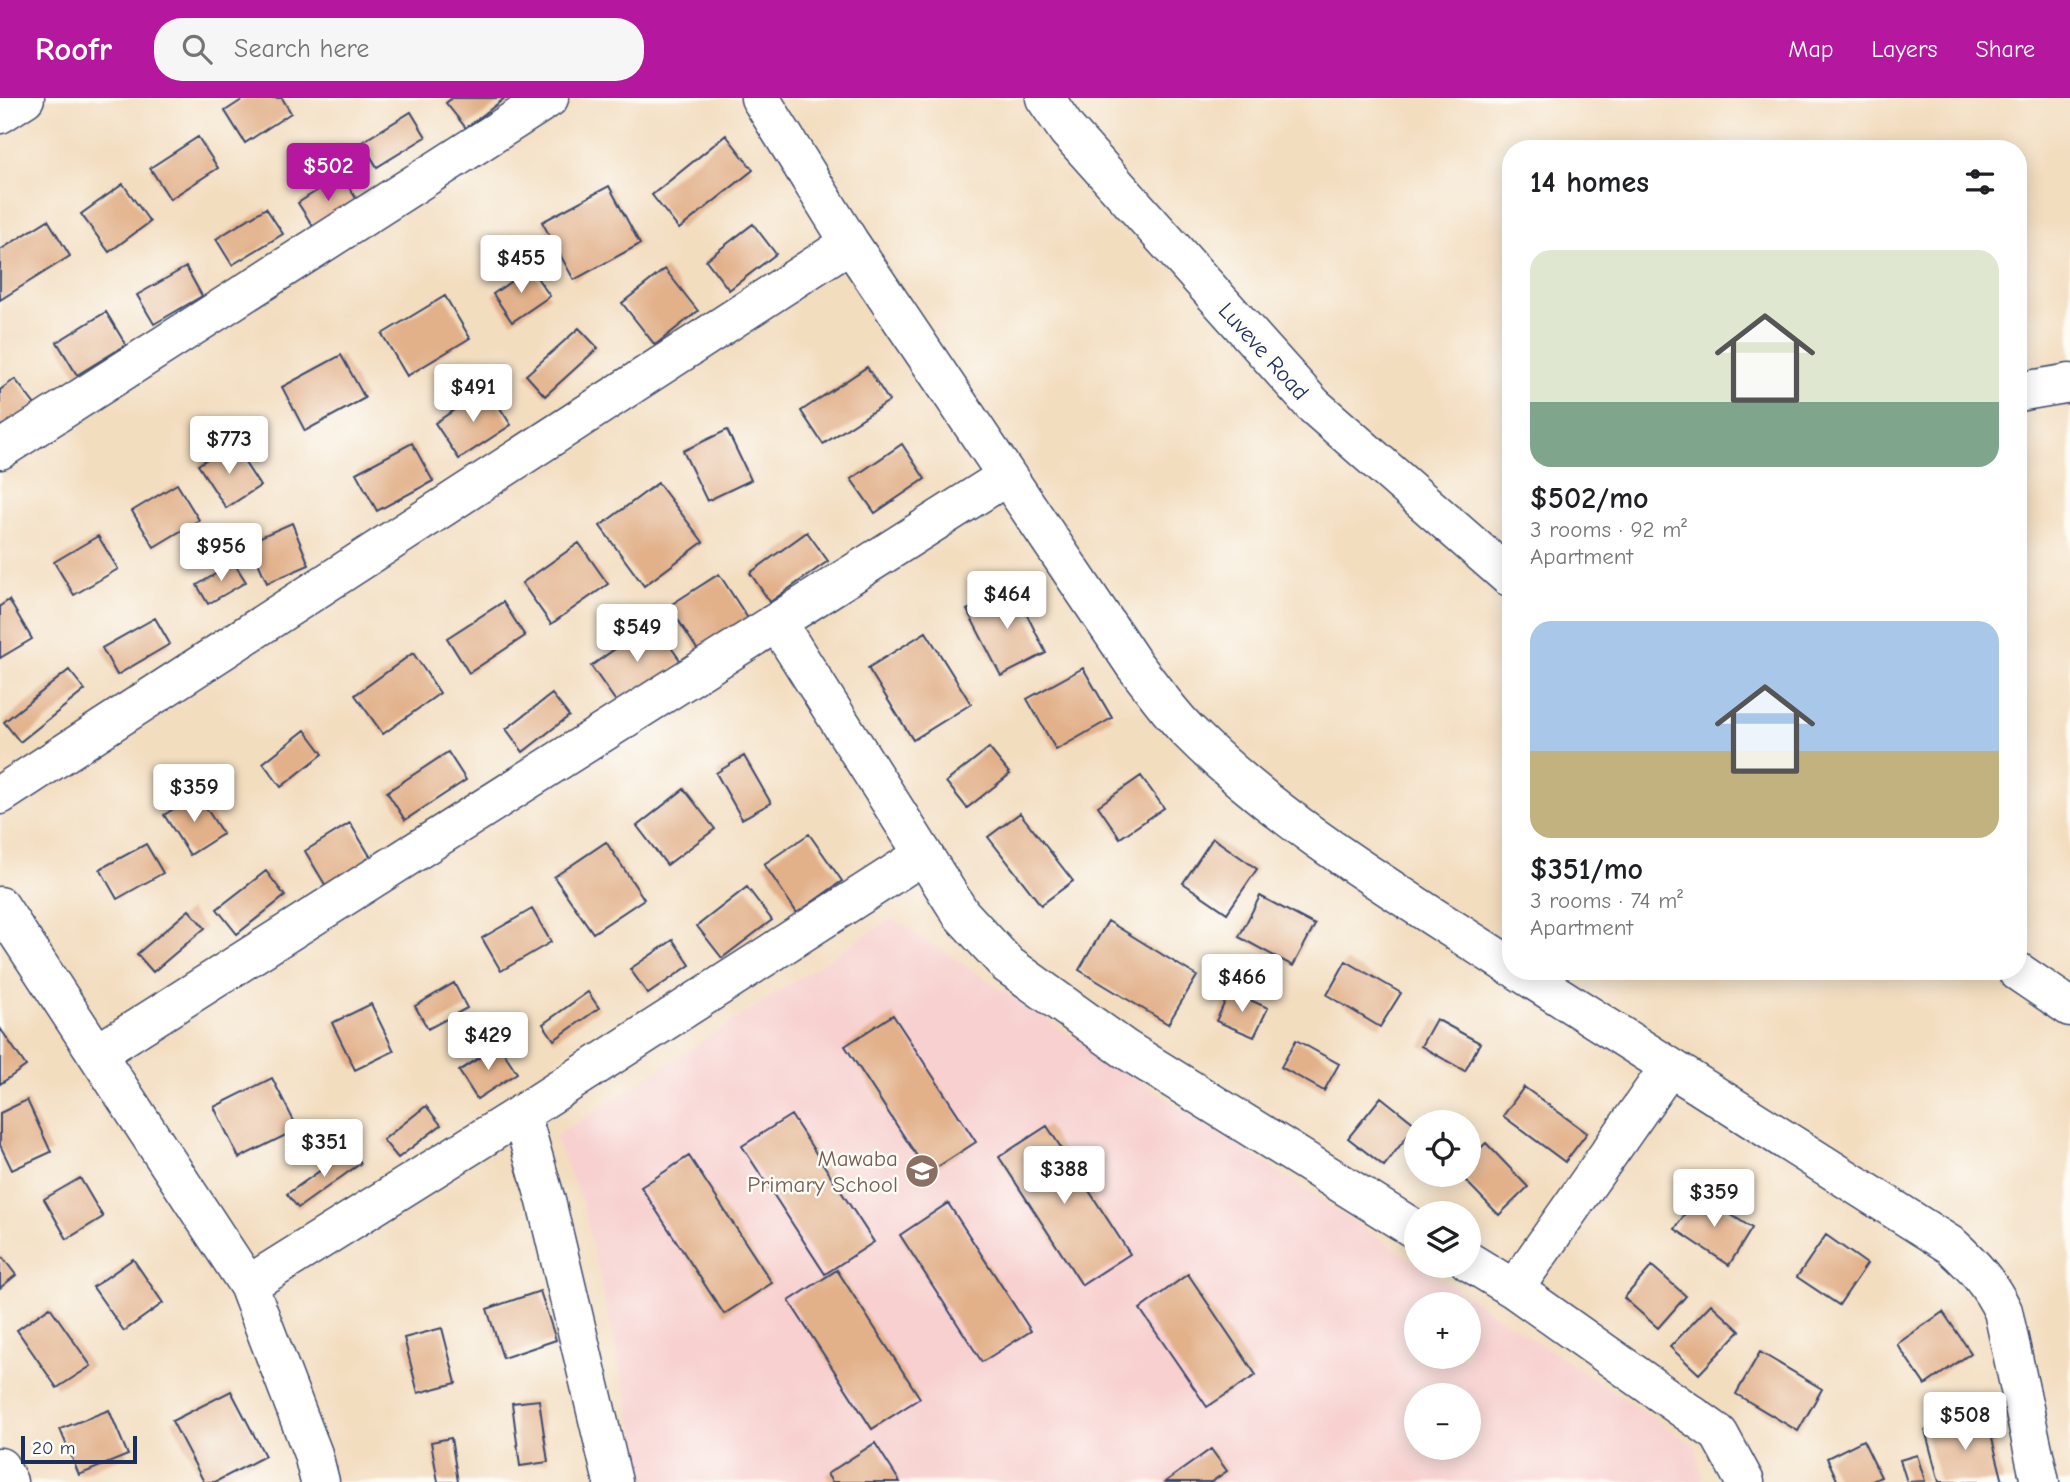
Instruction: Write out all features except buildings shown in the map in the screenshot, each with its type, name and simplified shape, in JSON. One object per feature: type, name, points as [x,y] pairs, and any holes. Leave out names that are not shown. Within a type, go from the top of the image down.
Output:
[{"type":"street","points":[[0,114],[25,98]]},
{"type":"street","points":[[0,450],[549,98]]},
{"type":"street","points":[[760,98],[850,243],[1135,666],[1188,730],[1248,787],[1384,884],[1502,961]]},
{"type":"street","name":"Luveve Road","points":[[1045,98],[1067,130],[1313,405],[1502,571]]},
{"type":"street","points":[[0,795],[850,243]]},
{"type":"street","points":[[2027,390],[2070,383]]},
{"type":"street","points":[[98,1053],[779,624],[1007,476]]},
{"type":"street","points":[[779,624],[961,914],[1008,965],[1125,1049],[1404,1223]]},
{"type":"street","points":[[248,1285],[521,1114],[923,855]]},
{"type":"street","points":[[0,906],[248,1285],[313,1454],[320,1482]]},
{"type":"street","points":[[2027,978],[2070,1007]]},
{"type":"street","points":[[1532,980],[1668,1069],[1952,1246],[1973,1265],[1991,1286],[2003,1311],[2040,1482]]},
{"type":"street","points":[[1514,1289],[1668,1069]]},
{"type":"street","points":[[521,1114],[549,1214],[613,1482]]},
{"type":"street","points":[[1481,1270],[1514,1289],[1719,1434],[1745,1482]]},
{"type":"street","points":[[0,1467],[8,1482]]},
{"type":"shaded area","name":"Mawaba Primary School","points":[[892,918],[1404,1255],[1404,1278],[1440,1278],[1461,1292],[1404,1292],[1404,1369],[1481,1369],[1481,1305],[1695,1446],[1703,1482],[646,1482],[583,1204],[555,1137]]},
{"type":"place","name":"Mawaba Primary School","points":[[922,1171]]}]
